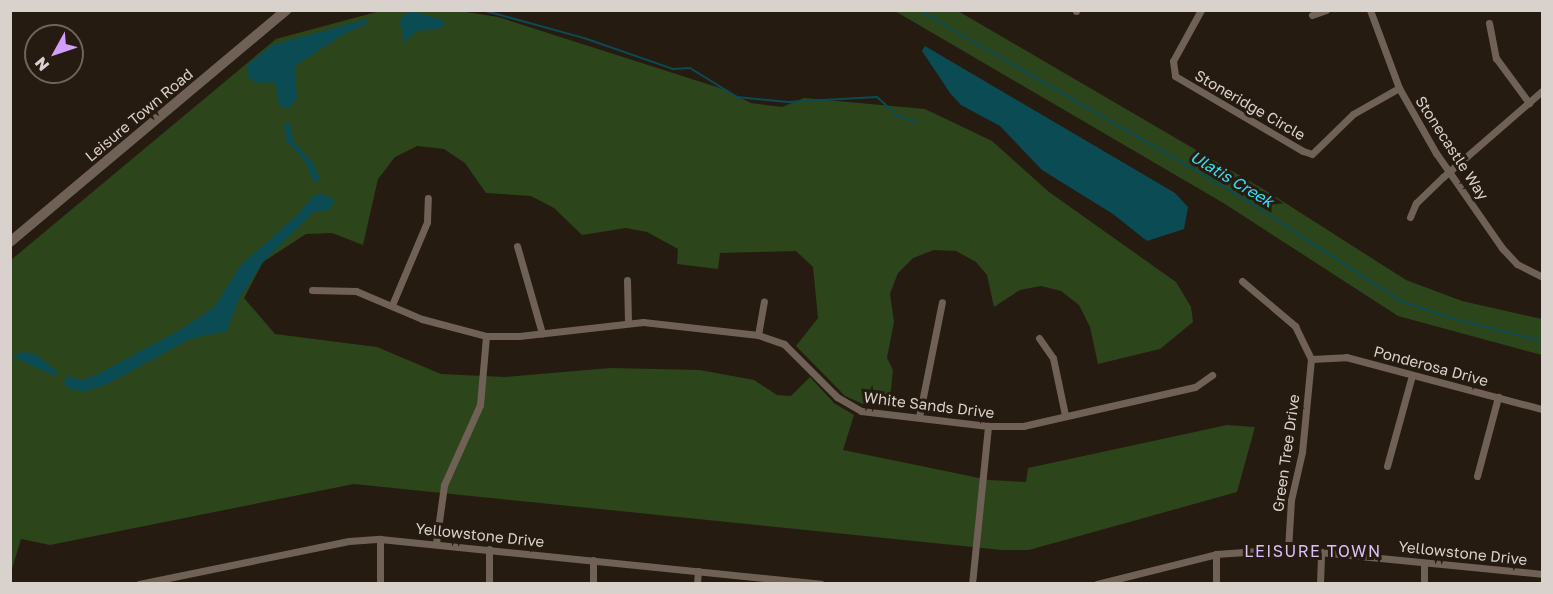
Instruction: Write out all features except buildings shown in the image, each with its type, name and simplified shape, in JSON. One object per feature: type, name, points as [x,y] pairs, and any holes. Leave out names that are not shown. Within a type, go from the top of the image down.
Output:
[{"type":"main road","name":"Leisure Town Road","points":[[10,242],[286,10]]},
{"type":"street","name":"Stoneridge Circle","points":[[1201,10],[1173,61],[1175,76],[1303,151],[1312,154],[1353,114],[1398,88]]},
{"type":"street","points":[[1312,15],[1326,10]]},
{"type":"street","name":"Stonecastle Way","points":[[1370,10],[1398,88],[1450,171],[1502,248],[1517,264],[1542,277]]},
{"type":"street","points":[[1489,23],[1496,58],[1529,103]]},
{"type":"street","points":[[1410,218],[1416,203],[1542,91]]},
{"type":"street","points":[[392,305],[427,222],[428,198]]},
{"type":"street","points":[[518,246],[542,333]]},
{"type":"street","points":[[627,280],[627,322]]},
{"type":"street","points":[[1242,281],[1295,326],[1311,359]]},
{"type":"street","name":"White Sands Drive","points":[[312,290],[339,288],[392,305],[432,323],[486,336],[542,333],[627,322],[758,335],[784,344],[850,407],[988,426],[1023,426],[1195,387],[1212,375]]},
{"type":"street","points":[[758,335],[764,302]]},
{"type":"street","points":[[919,417],[942,302]]},
{"type":"street","points":[[436,543],[444,485],[480,405],[486,336]]},
{"type":"street","points":[[1039,339],[1053,358],[1065,415]]},
{"type":"street","name":"Ponderosa Drive","points":[[1311,359],[1346,357],[1542,409]]},
{"type":"street","name":"Green Tree Drive","points":[[1288,549],[1291,500],[1302,452],[1311,359]]},
{"type":"street","points":[[1387,466],[1412,375]]},
{"type":"street","points":[[1477,476],[1498,397]]},
{"type":"street","points":[[972,584],[988,426]]},
{"type":"street","points":[[380,539],[380,584]]},
{"type":"street","name":"Yellowstone Drive","points":[[139,584],[349,541],[380,539],[821,584]]},
{"type":"street","points":[[489,549],[489,584]]},
{"type":"street","name":"Yellowstone Drive","points":[[1097,584],[1216,554],[1288,549],[1542,574]]},
{"type":"street","points":[[1320,584],[1321,552]]},
{"type":"street","points":[[1216,554],[1216,584]]},
{"type":"street","points":[[593,560],[593,584]]},
{"type":"street","points":[[1424,563],[1424,584]]},
{"type":"street","points":[[697,584],[698,571]]},
{"type":"street","points":[[1528,573],[1528,583]]},
{"type":"green space","points":[[380,11],[460,11],[498,17],[723,89],[751,103],[782,107],[804,98],[925,109],[992,141],[1049,192],[1176,282],[1191,307],[1193,322],[1160,349],[1098,364],[1090,327],[1079,305],[1061,291],[1041,286],[1020,290],[994,307],[987,275],[976,262],[956,251],[934,250],[913,258],[898,273],[890,294],[894,322],[887,358],[893,370],[889,408],[865,405],[845,396],[796,346],[818,318],[813,267],[796,251],[720,253],[718,269],[677,264],[678,249],[647,232],[626,228],[582,235],[554,208],[531,196],[486,193],[465,163],[444,149],[417,146],[395,157],[378,179],[363,245],[332,233],[306,234],[263,262],[244,298],[275,334],[377,347],[441,374],[505,377],[610,368],[700,370],[754,380],[777,395],[791,396],[810,377],[834,403],[854,415],[843,450],[989,480],[1026,482],[1028,468],[1227,425],[1255,427],[1237,492],[1029,550],[1002,550],[354,484],[50,545],[21,539],[11,572],[11,260],[276,39]]},
{"type":"green space","points":[[895,11],[958,11],[1268,192],[1406,280],[1462,301],[1542,319],[1542,355],[1398,316],[1225,204]]},
{"type":"water","points":[[414,12],[443,20],[444,24],[442,28],[417,31],[404,43],[400,20],[406,13]]},
{"type":"water","points":[[368,19],[368,23],[344,34],[295,66],[297,98],[288,109],[279,105],[275,82],[256,83],[248,76],[248,64],[272,45]]},
{"type":"water","points":[[925,46],[1175,193],[1188,207],[1184,229],[1147,241],[1113,214],[1042,170],[1000,126],[961,105],[950,93],[922,51]]},
{"type":"water","points":[[289,122],[294,142],[314,164],[320,181],[313,181],[305,161],[286,140],[284,124]]},
{"type":"water","points":[[323,194],[335,200],[329,210],[315,211],[263,262],[238,301],[227,331],[190,339],[108,384],[83,392],[67,388],[64,382],[68,376],[82,380],[94,376],[180,330],[214,307],[241,265],[297,215],[314,195]]},
{"type":"water","points":[[24,352],[35,354],[58,372],[55,376],[11,356]]},
{"type":"waterway","points":[[482,10],[584,38],[673,69],[690,68],[737,97],[788,102],[877,97],[899,117],[916,122]]},
{"type":"waterway","name":"Ulatis Creek","points":[[919,10],[1238,195],[1401,301],[1454,319],[1542,341]]},
{"type":"district","name":"LEISURE TOWN","points":[[1313,551]]}]
